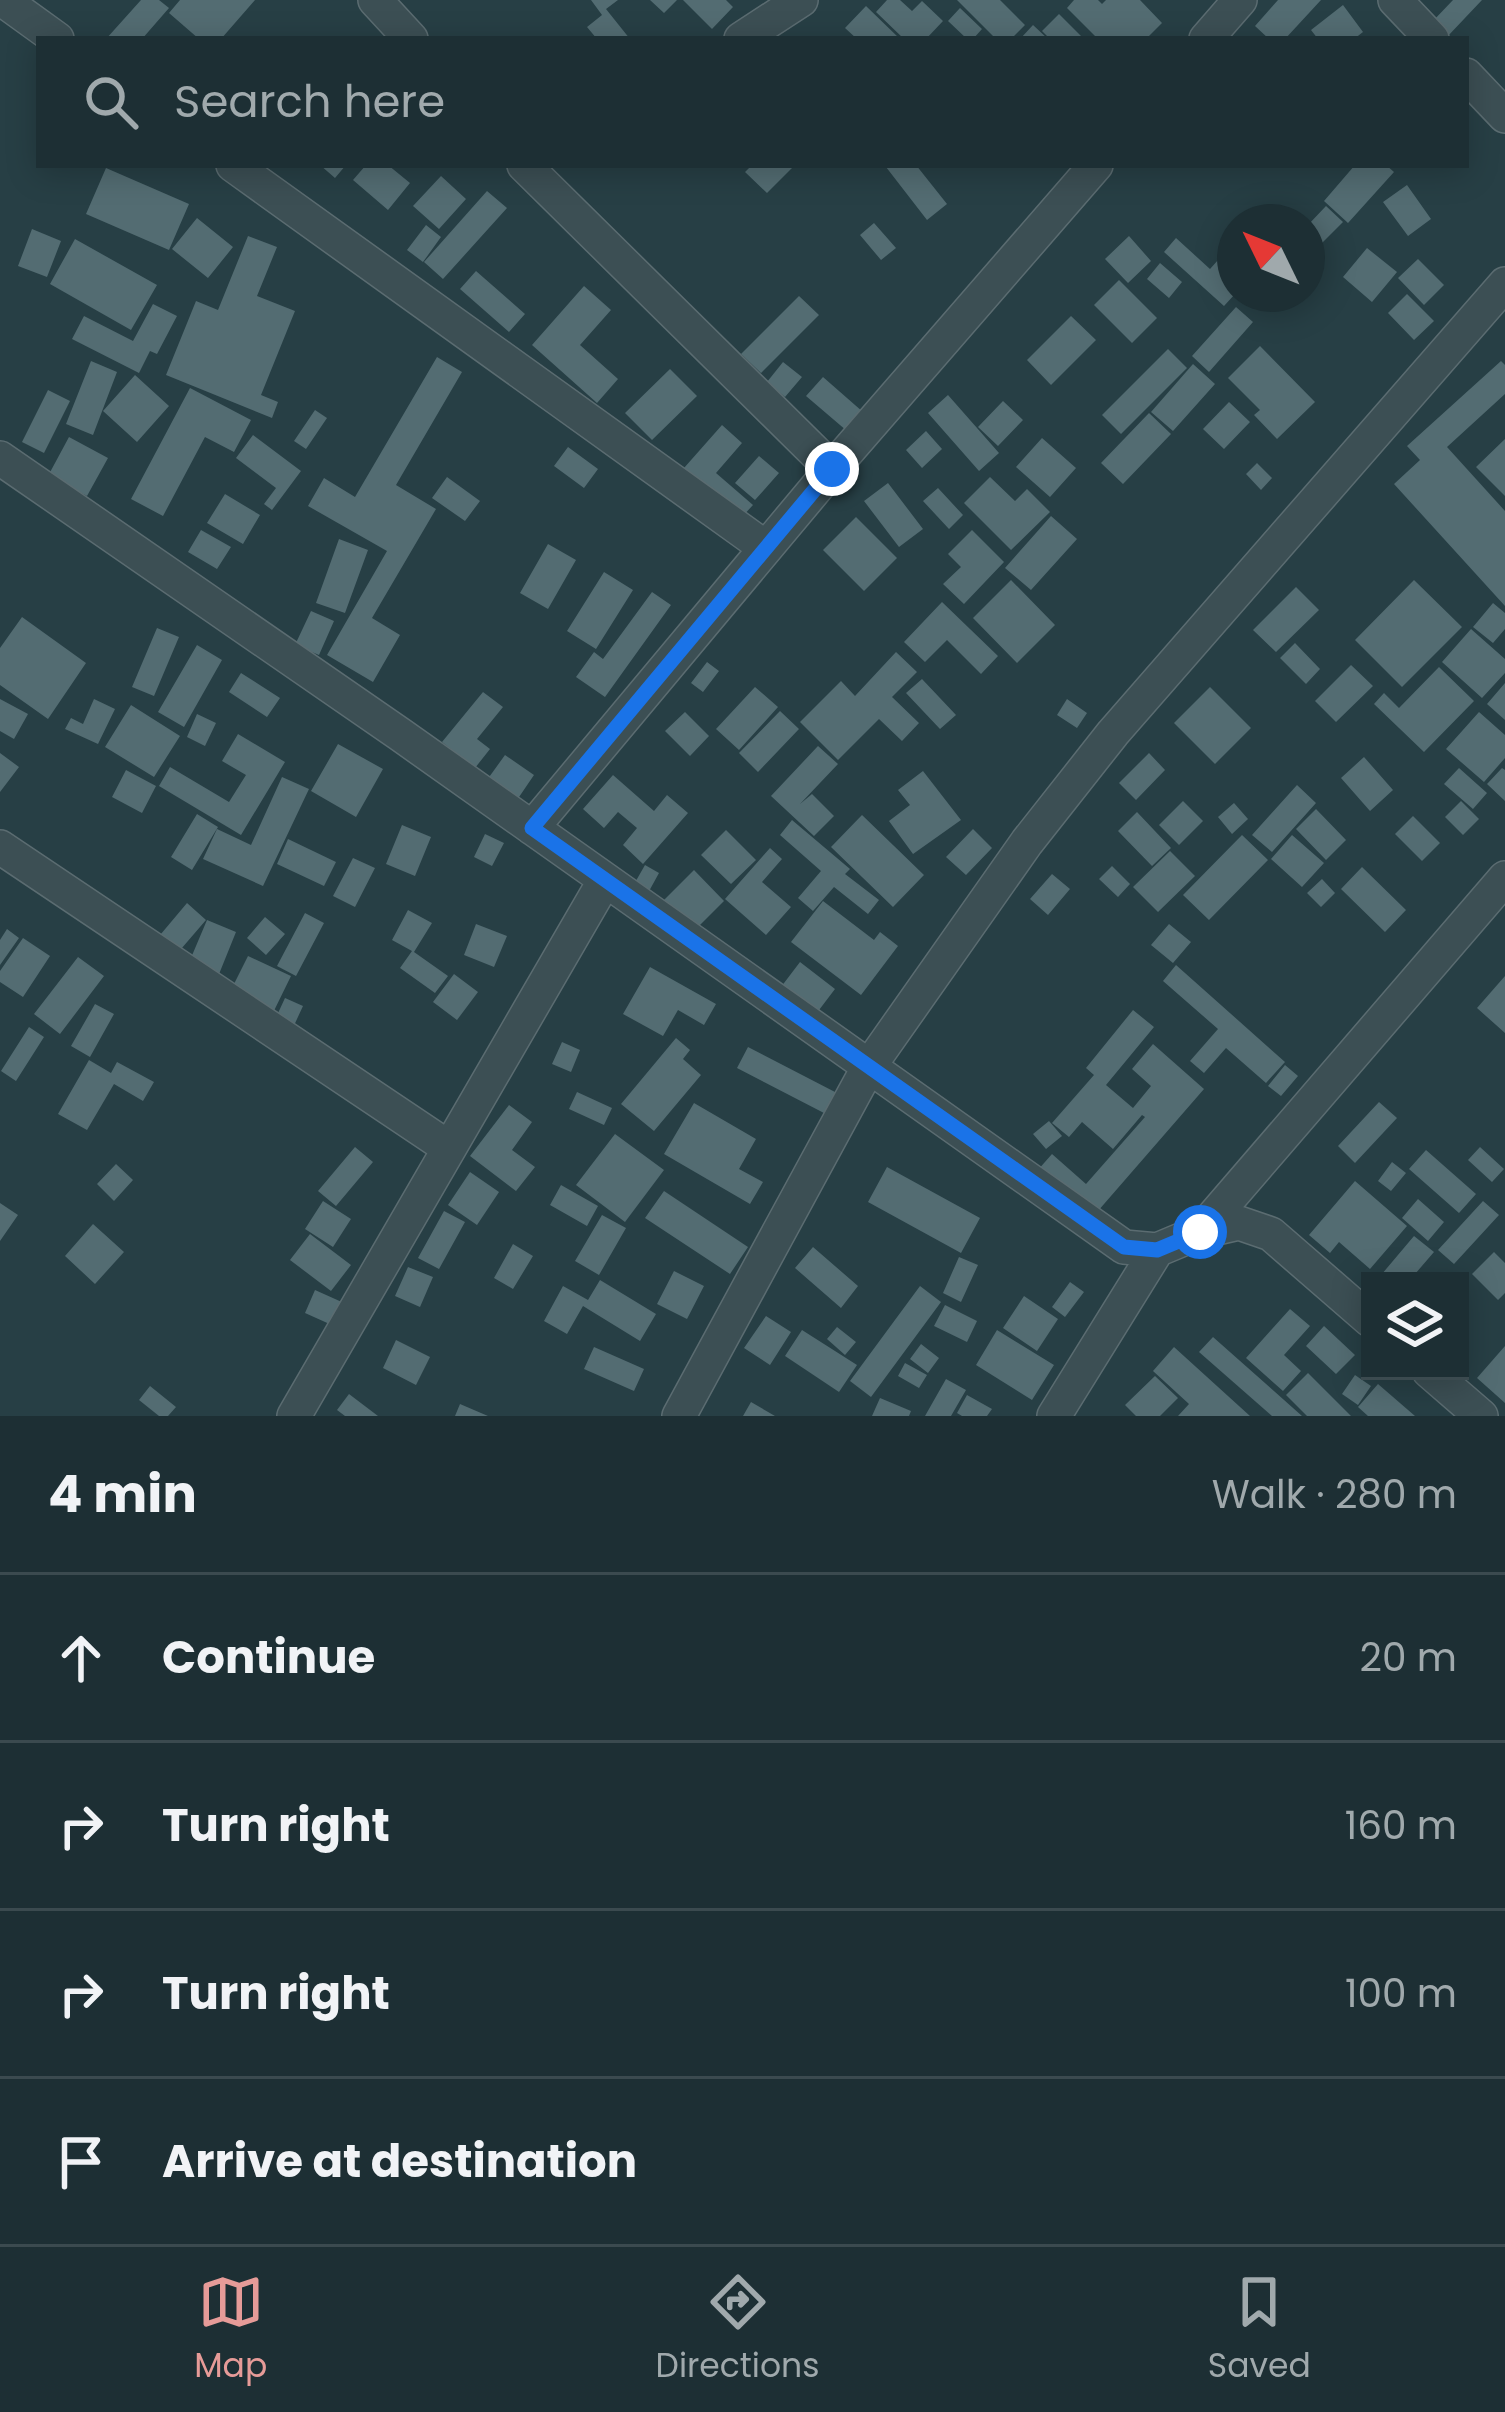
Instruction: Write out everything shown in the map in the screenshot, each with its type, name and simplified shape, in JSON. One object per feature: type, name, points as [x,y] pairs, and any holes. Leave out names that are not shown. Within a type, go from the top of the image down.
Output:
[{"type":"street","points":[[3,0],[53,36]]},
{"type":"street","points":[[375,0],[407,36]]},
{"type":"street","points":[[746,36],[801,0]]},
{"type":"street","points":[[1209,36],[1240,0]]},
{"type":"street","points":[[1395,0],[1429,36]]},
{"type":"street","points":[[1469,78],[1505,116]]},
{"type":"street","points":[[237,168],[766,548]]},
{"type":"street","points":[[534,168],[832,469]]},
{"type":"street","points":[[532,828],[832,469],[1093,168]]},
{"type":"street","points":[[679,1416],[868,1068],[1072,782],[1505,284]]},
{"type":"street","points":[[1,462],[532,828],[1124,1247],[1157,1250],[1200,1232],[1239,1223],[1271,1234],[1361,1312]]},
{"type":"street","points":[[0,847],[448,1148]]},
{"type":"street","points":[[1200,1232],[1505,878]]},
{"type":"street","points":[[294,1416],[605,880]]},
{"type":"street","points":[[1054,1416],[1157,1250]]},
{"type":"street","points":[[1439,1380],[1481,1416]]},
{"type":"building","points":[[141,0],[159,0],[169,8],[145,36],[109,36]]},
{"type":"building","points":[[180,0],[255,0],[224,36],[196,36],[169,13]]},
{"type":"building","points":[[591,0],[618,0],[606,9],[628,36],[594,36],[587,27],[602,15]]},
{"type":"building","points":[[650,0],[677,0],[664,13]]},
{"type":"building","points":[[683,0],[726,0],[733,7],[712,29]]},
{"type":"building","points":[[887,0],[900,0],[912,11],[922,1],[943,21],[929,36],[901,36],[876,12]]},
{"type":"building","points":[[957,0],[1000,0],[1025,25],[1014,36],[993,36]]},
{"type":"building","points":[[1074,0],[1102,4],[1140,0],[1162,23],[1149,36],[1095,36],[1067,8]]},
{"type":"building","points":[[1278,0],[1321,0],[1288,36],[1266,36],[1255,26]]},
{"type":"building","points":[[1453,0],[1482,0],[1448,36],[1432,22]]},
{"type":"building","points":[[1343,5],[1363,32],[1316,36],[1311,30]]},
{"type":"building","points":[[866,6],[897,36],[854,36],[845,28]]},
{"type":"building","points":[[960,8],[982,29],[976,36],[964,36],[948,21]]},
{"type":"building","points":[[1059,14],[1081,36],[1047,36],[1042,31]]},
{"type":"building","points":[[1033,25],[1045,36],[1023,36]]},
{"type":"building","points":[[106,168],[189,204],[169,250],[86,214]]},
{"type":"building","points":[[323,168],[343,168],[335,178]]},
{"type":"building","points":[[363,168],[392,168],[410,183],[388,210],[353,180]]},
{"type":"building","points":[[749,168],[792,168],[767,193],[745,172]]},
{"type":"building","points":[[887,168],[918,168],[947,204],[927,220]]},
{"type":"building","points":[[1352,168],[1394,172],[1348,223],[1324,201]]},
{"type":"building","points":[[441,176],[466,199],[439,229],[413,206]]},
{"type":"building","points":[[1407,185],[1431,219],[1408,236],[1383,202]]},
{"type":"building","points":[[487,191],[507,208],[443,279],[424,262]]},
{"type":"building","points":[[1325,207],[1343,222],[1325,240]]},
{"type":"building","points":[[197,218],[233,247],[208,278],[172,249]]},
{"type":"building","points":[[874,223],[896,248],[881,260],[860,235]]},
{"type":"building","points":[[426,225],[441,237],[423,262],[407,250]]},
{"type":"building","points":[[32,229],[61,241],[47,277],[18,266]]},
{"type":"building","points":[[248,236],[277,247],[257,296],[295,311],[261,395],[278,402],[272,418],[166,375],[196,301],[218,310]]},
{"type":"building","points":[[1129,236],[1151,261],[1128,283],[1105,259]]},
{"type":"building","points":[[1176,238],[1210,269],[1217,261],[1217,300],[1164,252]]},
{"type":"building","points":[[75,239],[157,285],[131,330],[50,284]]},
{"type":"building","points":[[1367,248],[1397,272],[1372,302],[1343,277]]},
{"type":"building","points":[[1418,259],[1444,285],[1424,305],[1398,278]]},
{"type":"building","points":[[1160,263],[1182,282],[1169,298],[1147,279]]},
{"type":"building","points":[[476,271],[525,314],[509,332],[460,289]]},
{"type":"building","points":[[1119,280],[1157,318],[1132,343],[1094,305]]},
{"type":"building","points":[[584,286],[611,310],[580,345],[618,379],[597,403],[532,345]]},
{"type":"building","points":[[1407,294],[1434,321],[1414,340],[1388,313]]},
{"type":"building","points":[[799,296],[819,315],[761,373],[741,354]]},
{"type":"building","points":[[153,304],[177,316],[157,354],[150,351],[139,373],[72,339],[84,316],[133,341]]},
{"type":"building","points":[[1232,312],[1242,312],[1253,322],[1209,372],[1192,356]]},
{"type":"building","points":[[1071,316],[1096,340],[1051,385],[1027,360]]},
{"type":"building","points":[[1260,346],[1315,402],[1277,439],[1254,415],[1260,410],[1228,378]]},
{"type":"building","points":[[1168,349],[1187,368],[1121,434],[1102,415]]},
{"type":"building","points":[[437,357],[462,372],[396,485],[436,509],[372,618],[400,635],[373,682],[327,655],[387,551],[308,506],[324,478],[355,497]]},
{"type":"building","points":[[91,361],[117,372],[93,435],[66,424]]},
{"type":"building","points":[[1501,361],[1505,394],[1447,447],[1505,511],[1505,606],[1394,484],[1420,460],[1407,446]]},
{"type":"building","points":[[783,362],[802,377],[785,397],[767,382]]},
{"type":"building","points":[[1193,364],[1215,384],[1173,431],[1151,412]]},
{"type":"building","points":[[670,369],[697,396],[652,440],[625,413]]},
{"type":"building","points":[[135,375],[169,406],[137,442],[103,411]]},
{"type":"building","points":[[823,377],[863,412],[847,431],[806,396]]},
{"type":"building","points":[[190,388],[251,420],[234,452],[205,437],[163,516],[131,499]]},
{"type":"building","points":[[48,390],[70,401],[44,453],[22,442]]},
{"type":"building","points":[[948,395],[999,453],[979,471],[928,413]]},
{"type":"building","points":[[1003,401],[1023,420],[998,446],[978,427]]},
{"type":"building","points":[[1229,402],[1250,422],[1224,449],[1203,429]]},
{"type":"building","points":[[315,410],[327,418],[306,449],[294,441]]},
{"type":"building","points":[[1149,413],[1171,434],[1123,484],[1101,463]]},
{"type":"building","points":[[722,425],[742,443],[716,473],[753,505],[741,518],[684,468]]},
{"type":"building","points":[[926,431],[942,449],[922,468],[906,450]]},
{"type":"building","points":[[253,435],[301,471],[272,510],[264,504],[276,488],[236,458]]},
{"type":"building","points":[[69,437],[108,458],[87,496],[48,476]]},
{"type":"building","points":[[1042,438],[1076,468],[1050,497],[1016,467]]},
{"type":"building","points":[[1505,439],[1505,496],[1476,467]]},
{"type":"building","points":[[568,447],[598,469],[584,488],[554,466]]},
{"type":"building","points":[[759,456],[779,473],[755,500],[735,483]]},
{"type":"building","points":[[1257,463],[1272,478],[1261,490],[1246,474]]},
{"type":"building","points":[[447,477],[480,501],[465,521],[432,498]]},
{"type":"building","points":[[990,477],[1015,501],[1027,489],[1050,512],[1011,550],[964,503]]},
{"type":"building","points":[[888,483],[923,529],[899,547],[864,501]]},
{"type":"building","points":[[938,488],[963,515],[949,529],[923,501]]},
{"type":"building","points":[[225,494],[260,515],[243,544],[207,523]]},
{"type":"building","points":[[1051,516],[1077,539],[1031,590],[1005,568]]},
{"type":"building","points":[[856,517],[897,558],[864,591],[823,550]]},
{"type":"building","points":[[201,530],[231,547],[217,569],[188,552]]},
{"type":"building","points":[[972,530],[1004,562],[964,604],[943,584],[961,567],[948,554]]},
{"type":"building","points":[[339,539],[368,550],[345,613],[316,603]]},
{"type":"building","points":[[548,544],[576,560],[548,609],[520,593]]},
{"type":"building","points":[[604,572],[633,590],[596,649],[567,631]]},
{"type":"building","points":[[1011,580],[1055,625],[1017,663],[973,618]]},
{"type":"building","points":[[1414,580],[1462,627],[1402,687],[1355,640]]},
{"type":"building","points":[[1296,587],[1319,610],[1276,652],[1253,630]]},
{"type":"building","points":[[652,592],[671,605],[605,697],[576,677],[594,652],[603,659]]},
{"type":"building","points":[[942,602],[998,656],[981,674],[947,640],[925,662],[904,642]]},
{"type":"building","points":[[1493,603],[1505,613],[1505,629],[1493,643],[1473,627]]},
{"type":"building","points":[[311,611],[334,621],[319,655],[295,645]]},
{"type":"building","points":[[22,617],[86,663],[48,719],[0,685],[0,648]]},
{"type":"building","points":[[157,628],[179,637],[154,696],[132,687]]},
{"type":"building","points":[[1471,629],[1505,659],[1505,673],[1482,698],[1442,662]]},
{"type":"building","points":[[1295,643],[1320,669],[1306,684],[1280,658]]},
{"type":"building","points":[[197,645],[222,660],[184,727],[158,712]]},
{"type":"building","points":[[896,652],[917,672],[892,697],[919,723],[902,741],[879,719],[838,760],[800,722],[841,681],[855,696]]},
{"type":"building","points":[[707,662],[719,671],[703,692],[691,683]]},
{"type":"building","points":[[1351,665],[1373,686],[1336,722],[1315,701]]},
{"type":"building","points":[[1439,667],[1474,701],[1424,752],[1374,704],[1384,693],[1399,708]]},
{"type":"building","points":[[241,673],[280,698],[267,717],[229,692]]},
{"type":"building","points":[[922,679],[956,715],[940,729],[906,693]]},
{"type":"building","points":[[1505,683],[1505,720],[1487,704]]},
{"type":"building","points":[[755,687],[778,707],[739,750],[716,729]]},
{"type":"building","points":[[1210,687],[1251,728],[1215,764],[1174,723]]},
{"type":"building","points":[[483,692],[503,707],[477,739],[490,749],[475,768],[442,742]]},
{"type":"building","points":[[0,699],[28,714],[14,739],[0,731]]},
{"type":"building","points":[[94,699],[115,709],[98,744],[65,729],[71,718],[83,724]]},
{"type":"building","points":[[1067,699],[1087,713],[1077,728],[1057,715]]},
{"type":"building","points":[[131,705],[180,736],[154,777],[105,747]]},
{"type":"building","points":[[780,711],[799,729],[758,772],[739,753]]},
{"type":"building","points":[[685,712],[709,736],[690,756],[665,731]]},
{"type":"building","points":[[1479,712],[1505,735],[1505,758],[1484,782],[1446,749]]},
{"type":"building","points":[[197,714],[216,723],[205,746],[187,737]]},
{"type":"building","points":[[238,734],[285,762],[241,835],[159,786],[170,767],[229,802],[246,775],[222,761]]},
{"type":"building","points":[[338,744],[383,769],[356,817],[311,791]]},
{"type":"building","points":[[818,746],[838,764],[800,804],[812,794],[834,816],[814,836],[771,796]]},
{"type":"building","points":[[0,753],[19,767],[0,792]]},
{"type":"building","points":[[1149,753],[1165,770],[1136,800],[1119,783]]},
{"type":"building","points":[[505,755],[534,775],[517,800],[487,780]]},
{"type":"building","points":[[1364,757],[1393,790],[1370,811],[1341,778]]},
{"type":"building","points":[[1459,768],[1487,793],[1473,809],[1444,784]]},
{"type":"building","points":[[126,770],[156,786],[142,813],[112,797]]},
{"type":"building","points":[[1505,770],[1505,801],[1487,784]]},
{"type":"building","points":[[923,771],[961,820],[913,854],[889,821],[910,805],[898,790]]},
{"type":"building","points":[[613,775],[654,811],[667,795],[688,813],[643,864],[623,845],[637,828],[618,812],[604,828],[583,809]]},
{"type":"building","points":[[282,777],[309,789],[263,886],[203,859],[217,829],[251,845]]},
{"type":"building","points":[[1297,785],[1316,803],[1272,852],[1252,835]]},
{"type":"building","points":[[1183,801],[1203,821],[1179,845],[1159,825]]},
{"type":"building","points":[[1461,801],[1479,819],[1463,835],[1445,817]]},
{"type":"building","points":[[1234,803],[1248,819],[1232,834],[1218,817]]},
{"type":"building","points":[[1316,809],[1346,840],[1326,860],[1296,829]]},
{"type":"building","points":[[1137,812],[1171,848],[1152,866],[1118,831]]},
{"type":"building","points":[[197,814],[218,827],[192,870],[171,857]]},
{"type":"building","points":[[862,815],[924,875],[893,907],[831,847]]},
{"type":"building","points":[[1413,816],[1440,843],[1422,861],[1395,834]]},
{"type":"building","points":[[792,820],[850,869],[845,874],[879,900],[868,914],[834,887],[813,911],[798,898],[821,871],[780,835]]},
{"type":"building","points":[[402,825],[431,837],[415,876],[386,864]]},
{"type":"building","points":[[973,829],[992,848],[966,875],[946,857]]},
{"type":"building","points":[[726,830],[756,860],[731,884],[701,855]]},
{"type":"building","points":[[485,834],[504,843],[492,866],[474,857]]},
{"type":"building","points":[[1242,835],[1268,860],[1209,920],[1183,895]]},
{"type":"building","points":[[1292,835],[1324,863],[1302,887],[1271,859]]},
{"type":"building","points":[[288,839],[336,862],[324,886],[277,864]]},
{"type":"building","points":[[770,848],[782,859],[762,882],[791,907],[766,935],[725,899]]},
{"type":"building","points":[[1170,851],[1195,876],[1158,912],[1133,887]]},
{"type":"building","points":[[353,858],[375,868],[355,907],[333,896]]},
{"type":"building","points":[[645,865],[659,873],[648,893],[633,886]]},
{"type":"building","points":[[1112,866],[1130,884],[1118,897],[1099,879]]},
{"type":"building","points":[[1362,867],[1406,910],[1385,932],[1341,889]]},
{"type":"building","points":[[694,870],[724,901],[691,934],[661,903]]},
{"type":"building","points":[[1052,874],[1070,889],[1048,915],[1030,899]]},
{"type":"building","points":[[1322,879],[1335,893],[1321,907],[1307,893]]},
{"type":"building","points":[[823,901],[874,940],[880,932],[898,946],[861,995],[791,942]]},
{"type":"building","points":[[187,903],[206,920],[169,963],[150,947]]},
{"type":"building","points":[[408,910],[432,923],[414,952],[448,976],[435,993],[400,968],[412,951],[392,940]]},
{"type":"building","points":[[305,913],[324,923],[296,976],[277,966]]},
{"type":"building","points":[[265,917],[285,934],[266,955],[247,938]]},
{"type":"building","points":[[207,920],[236,932],[215,984],[185,972]]},
{"type":"building","points":[[476,924],[507,936],[494,967],[464,955]]},
{"type":"building","points":[[1169,924],[1191,942],[1173,963],[1151,945]]},
{"type":"building","points":[[7,929],[19,938],[0,965],[0,940]]},
{"type":"building","points":[[23,938],[50,956],[23,997],[0,982],[0,971]]},
{"type":"building","points":[[248,956],[291,976],[269,1021],[226,1000]]},
{"type":"building","points":[[78,957],[104,976],[60,1034],[34,1014]]},
{"type":"building","points":[[800,962],[835,989],[816,1014],[781,987]]},
{"type":"building","points":[[1176,965],[1285,1062],[1266,1083],[1226,1048],[1204,1073],[1190,1061],[1218,1029],[1163,981]]},
{"type":"building","points":[[650,967],[716,1004],[704,1025],[678,1010],[663,1036],[623,1014]]},
{"type":"building","points":[[454,974],[478,992],[457,1020],[433,1002]]},
{"type":"building","points":[[1505,976],[1505,1033],[1477,1008]]},
{"type":"building","points":[[285,998],[303,1006],[291,1032],[273,1024]]},
{"type":"building","points":[[95,1004],[114,1014],[90,1057],[71,1046]]},
{"type":"building","points":[[1133,1010],[1154,1027],[1106,1085],[1133,1108],[1151,1086],[1132,1069],[1153,1044],[1204,1089],[1091,1219],[1037,1171],[1052,1154],[1086,1184],[1145,1117],[1113,1149],[1082,1122],[1069,1137],[1052,1123],[1094,1075],[1086,1068]]},
{"type":"building","points":[[29,1027],[44,1037],[16,1081],[1,1071]]},
{"type":"building","points":[[676,1038],[690,1050],[683,1059],[701,1075],[654,1131],[621,1104]]},
{"type":"building","points":[[562,1042],[580,1050],[571,1072],[552,1064]]},
{"type":"building","points":[[748,1047],[864,1107],[853,1128],[737,1068]]},
{"type":"building","points":[[89,1060],[111,1073],[117,1062],[154,1082],[143,1101],[114,1084],[87,1130],[58,1114]]},
{"type":"building","points":[[1285,1065],[1298,1076],[1281,1096],[1268,1086]]},
{"type":"building","points":[[577,1092],[612,1108],[604,1125],[569,1109]]},
{"type":"building","points":[[1379,1102],[1397,1118],[1355,1163],[1338,1146]]},
{"type":"building","points":[[694,1103],[756,1139],[739,1169],[763,1182],[750,1204],[664,1154]]},
{"type":"building","points":[[509,1105],[532,1122],[512,1150],[535,1167],[516,1191],[470,1156]]},
{"type":"building","points":[[1049,1121],[1062,1136],[1046,1149],[1033,1134]]},
{"type":"building","points":[[615,1134],[664,1170],[625,1222],[576,1185]]},
{"type":"building","points":[[355,1147],[373,1162],[336,1206],[318,1191]]},
{"type":"building","points":[[1480,1147],[1504,1169],[1492,1182],[1468,1160]]},
{"type":"building","points":[[1426,1150],[1476,1194],[1459,1213],[1409,1169]]},
{"type":"building","points":[[1392,1162],[1406,1173],[1391,1191],[1378,1181]]},
{"type":"building","points":[[116,1164],[133,1180],[114,1201],[97,1184]]},
{"type":"building","points":[[887,1167],[980,1218],[961,1253],[868,1202]]},
{"type":"building","points":[[470,1172],[499,1192],[477,1225],[448,1205]]},
{"type":"building","points":[[1355,1181],[1407,1226],[1370,1269],[1339,1242],[1330,1253],[1309,1235]]},
{"type":"building","points":[[561,1185],[598,1206],[587,1226],[550,1205]]},
{"type":"building","points":[[664,1191],[748,1247],[730,1274],[645,1218]]},
{"type":"building","points":[[1418,1199],[1444,1222],[1428,1241],[1402,1218]]},
{"type":"building","points":[[323,1201],[351,1219],[333,1247],[305,1229]]},
{"type":"building","points":[[1483,1201],[1499,1215],[1454,1264],[1438,1250]]},
{"type":"building","points":[[0,1203],[18,1215],[0,1241]]},
{"type":"building","points":[[444,1211],[465,1222],[439,1269],[418,1258]]},
{"type":"building","points":[[602,1215],[626,1228],[599,1275],[575,1261]]},
{"type":"building","points":[[93,1224],[124,1252],[95,1284],[65,1256]]},
{"type":"building","points":[[310,1234],[351,1265],[331,1291],[290,1260]]},
{"type":"building","points":[[1414,1236],[1434,1252],[1417,1272],[1384,1272]]},
{"type":"building","points":[[513,1244],[533,1256],[513,1289],[494,1278]]},
{"type":"building","points":[[813,1247],[858,1286],[841,1308],[795,1268]]},
{"type":"building","points":[[1494,1252],[1505,1263],[1505,1293],[1498,1300],[1472,1274]]},
{"type":"building","points":[[959,1257],[978,1265],[961,1302],[943,1293]]},
{"type":"building","points":[[408,1267],[433,1277],[420,1307],[395,1296]]},
{"type":"building","points":[[674,1271],[704,1286],[687,1319],[657,1304]]},
{"type":"building","points":[[600,1280],[656,1314],[640,1341],[583,1306],[567,1334],[544,1321],[563,1286],[588,1300]]},
{"type":"building","points":[[1070,1282],[1084,1292],[1065,1317],[1052,1307]]},
{"type":"building","points":[[920,1286],[941,1302],[871,1397],[850,1381]]},
{"type":"building","points":[[315,1290],[344,1303],[334,1326],[305,1313]]},
{"type":"building","points":[[1024,1296],[1058,1319],[1037,1351],[1003,1328]]},
{"type":"building","points":[[945,1305],[977,1321],[967,1342],[934,1326]]},
{"type":"building","points":[[1290,1309],[1310,1326],[1284,1355],[1301,1371],[1283,1391],[1246,1358]]},
{"type":"building","points":[[766,1316],[791,1332],[770,1365],[744,1348]]},
{"type":"building","points":[[1324,1326],[1355,1355],[1336,1374],[1306,1346]]},
{"type":"building","points":[[837,1327],[856,1342],[845,1355],[827,1339]]},
{"type":"building","points":[[802,1330],[857,1365],[839,1392],[785,1356]]},
{"type":"building","points":[[997,1330],[1054,1365],[1032,1400],[976,1365]]},
{"type":"building","points":[[1213,1337],[1302,1416],[1272,1416],[1199,1352]]},
{"type":"building","points":[[396,1340],[430,1357],[416,1385],[383,1368]]},
{"type":"building","points":[[921,1344],[939,1358],[928,1373],[910,1359]]},
{"type":"building","points":[[1505,1346],[1505,1403],[1477,1378]]},
{"type":"building","points":[[594,1347],[644,1369],[634,1391],[584,1369]]},
{"type":"building","points":[[1174,1347],[1250,1416],[1178,1416],[1189,1404],[1153,1371]]},
{"type":"building","points":[[905,1363],[927,1375],[919,1388],[898,1376]]},
{"type":"building","points":[[1308,1373],[1351,1416],[1307,1416],[1286,1395]]},
{"type":"building","points":[[1355,1375],[1371,1386],[1358,1405],[1342,1394]]},
{"type":"building","points":[[1155,1376],[1178,1398],[1160,1416],[1136,1416],[1125,1405]]},
{"type":"building","points":[[946,1379],[966,1390],[951,1416],[925,1416]]},
{"type":"building","points":[[1378,1384],[1415,1416],[1368,1416],[1358,1407]]},
{"type":"building","points":[[150,1386],[176,1407],[168,1416],[159,1416],[139,1400]]},
{"type":"building","points":[[349,1394],[378,1416],[345,1416],[337,1410]]},
{"type":"building","points":[[967,1395],[992,1409],[987,1416],[957,1413]]},
{"type":"building","points":[[880,1398],[911,1411],[909,1416],[872,1416]]},
{"type":"building","points":[[751,1402],[775,1416],[743,1416]]},
{"type":"building","points":[[460,1404],[488,1416],[455,1416]]},
{"type":"route","points":[[832,469],[532,828],[1124,1247],[1157,1250],[1200,1232]]}]
